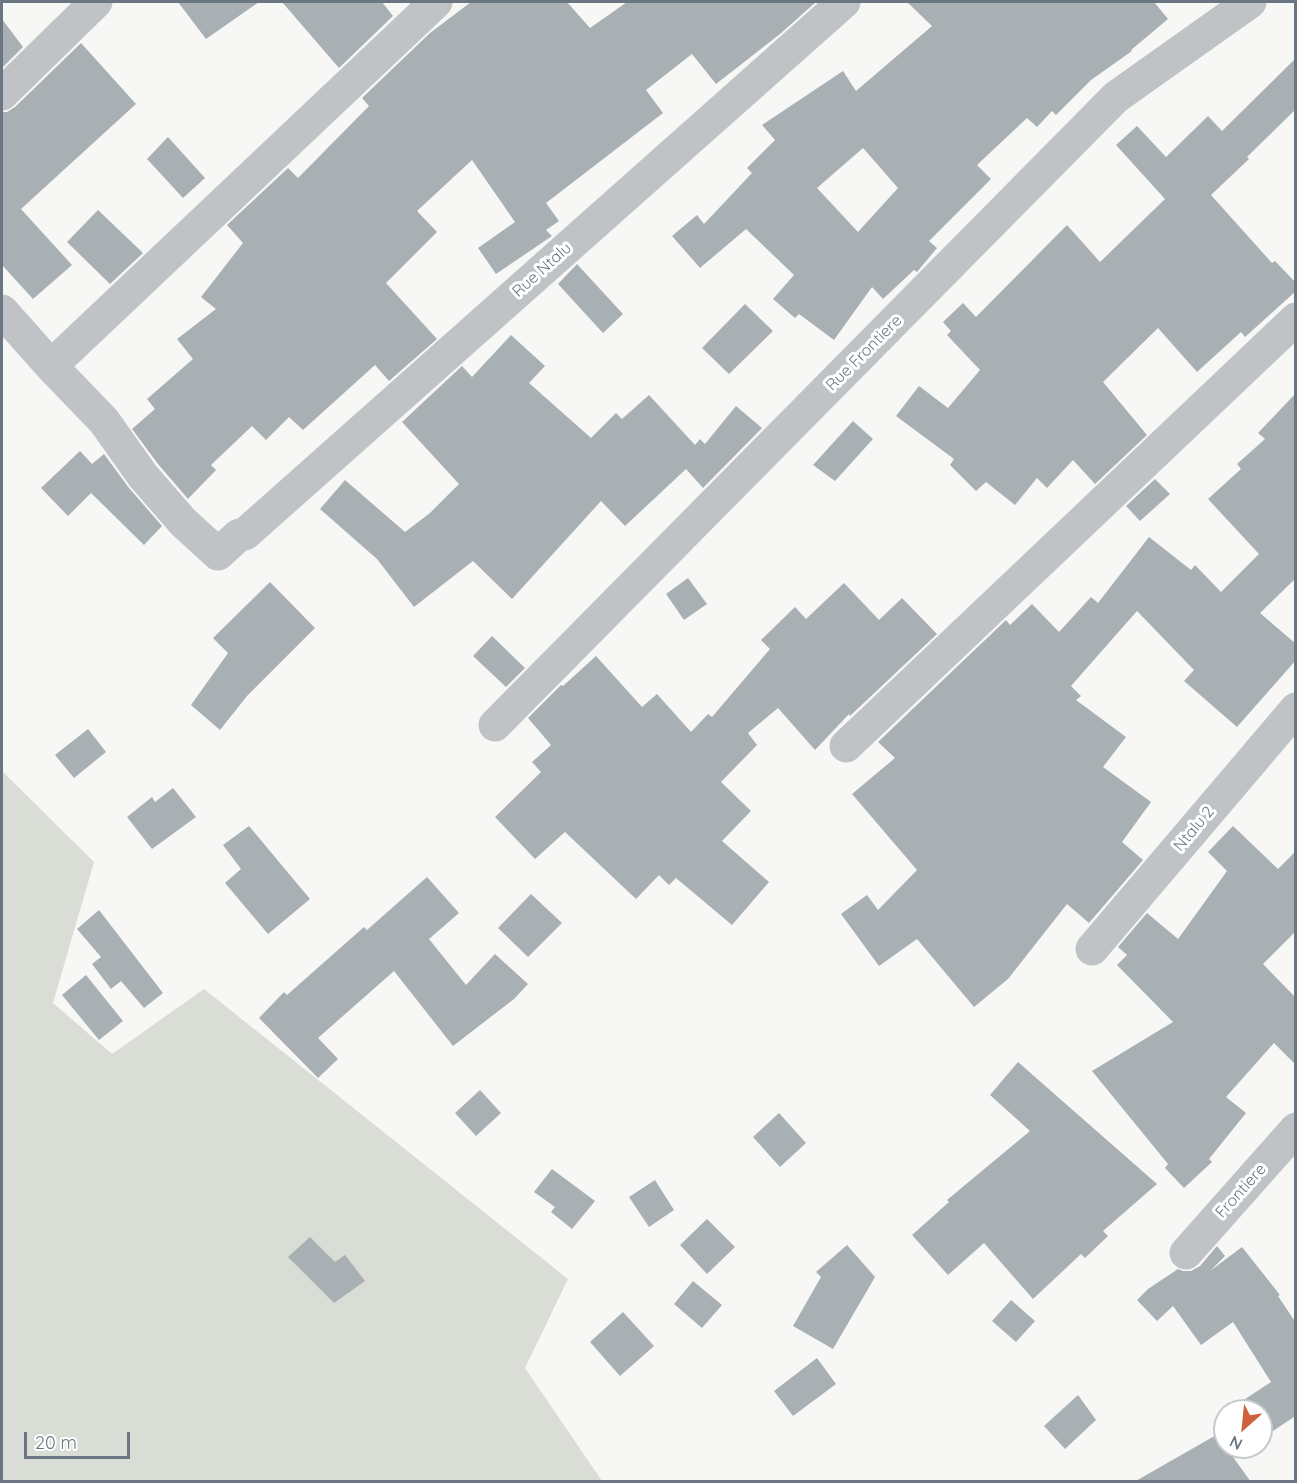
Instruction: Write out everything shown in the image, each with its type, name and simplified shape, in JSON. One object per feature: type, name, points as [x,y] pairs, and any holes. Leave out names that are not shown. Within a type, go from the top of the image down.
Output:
[{"type":"street","points":[[2,94],[96,2]]},
{"type":"street","points":[[2,311],[51,366],[436,2]]},
{"type":"street","name":"Rue Ntalu","points":[[51,366],[104,420],[143,476],[183,522],[218,554],[240,535],[245,534],[844,2]]},
{"type":"street","name":"Rue Frontiere","points":[[495,725],[1116,97],[1250,2]]},
{"type":"street","points":[[846,746],[1296,320]]},
{"type":"street","name":"Ntalu 2","points":[[1092,949],[1296,709]]},
{"type":"street","name":"Frontiere","points":[[1186,1253],[1296,1129]]},
{"type":"shaded area","points":[[2,771],[94,862],[53,1003],[112,1054],[204,989],[568,1279],[525,1368],[602,1481],[2,1481]]},
{"type":"building","points":[[178,2],[259,2],[206,39]]},
{"type":"building","points":[[282,2],[382,2],[393,16],[339,68]]},
{"type":"building","points":[[471,2],[567,2],[590,28],[627,2],[816,2],[780,34],[716,84],[692,54],[646,90],[663,113],[546,203],[559,221],[546,230],[552,236],[496,274],[478,248],[515,222],[472,160],[417,211],[437,232],[386,283],[437,339],[389,381],[375,365],[303,430],[289,417],[266,440],[252,426],[211,465],[216,470],[188,499],[132,429],[155,409],[147,399],[193,359],[177,339],[216,309],[201,297],[243,243],[227,225],[288,168],[298,178],[369,106],[362,98],[430,33]]},
{"type":"building","points":[[907,2],[1154,2],[1168,19],[1132,51],[1091,80],[1056,115],[1052,111],[1037,127],[1027,118],[977,165],[991,179],[929,241],[937,248],[917,272],[914,270],[883,299],[872,287],[834,340],[799,314],[795,318],[773,299],[794,275],[746,229],[700,268],[672,236],[697,215],[704,224],[752,173],[747,168],[775,140],[762,125],[843,71],[856,91],[932,26]],"holes":[[[863,148],[898,188],[858,232],[817,188]]]},
{"type":"building","points":[[2,19],[23,47],[2,68]]},
{"type":"building","points":[[81,43],[136,104],[21,209],[72,265],[33,299],[2,265],[2,112],[15,107]]},
{"type":"building","points":[[1296,58],[1296,109],[1211,195],[1272,263],[1275,261],[1296,283],[1296,291],[1245,337],[1241,332],[1197,372],[1158,328],[1103,382],[1147,435],[1095,484],[1073,460],[1047,488],[1037,478],[1015,505],[986,482],[976,491],[950,465],[954,459],[896,416],[919,386],[948,408],[980,370],[947,335],[951,331],[943,322],[963,303],[976,317],[1067,225],[1100,262],[1165,199],[1116,145],[1137,126],[1166,157],[1208,116],[1222,131]]},
{"type":"building","points":[[168,137],[205,178],[183,198],[147,159]]},
{"type":"building","points":[[98,210],[143,253],[110,284],[67,242]]},
{"type":"building","points":[[577,264],[623,314],[603,333],[558,284]]},
{"type":"building","points":[[745,304],[773,331],[729,374],[702,348]]},
{"type":"building","points":[[511,335],[545,366],[529,383],[591,438],[616,413],[622,419],[649,395],[695,445],[700,439],[705,444],[736,406],[762,428],[703,488],[686,469],[625,526],[601,501],[512,599],[473,561],[414,607],[377,559],[320,509],[345,480],[405,532],[430,513],[459,484],[402,422],[462,366],[472,377]]},
{"type":"building","points":[[1296,393],[1296,578],[1260,613],[1296,644],[1296,660],[1237,727],[1184,681],[1194,670],[1137,611],[1071,686],[1081,696],[1076,700],[1126,737],[1103,767],[1151,802],[1122,842],[1143,860],[1089,923],[1067,904],[1008,979],[974,1007],[917,939],[879,966],[841,914],[867,895],[878,910],[917,870],[852,794],[895,758],[878,742],[1006,620],[1010,625],[1032,604],[1059,632],[1091,597],[1098,603],[1149,537],[1191,570],[1195,565],[1221,592],[1259,554],[1208,499],[1241,469],[1237,464],[1265,439],[1258,433]]},
{"type":"building","points":[[853,421],[873,439],[835,481],[813,465]]},
{"type":"building","points":[[80,451],[92,464],[104,454],[129,488],[162,526],[144,545],[91,493],[68,516],[41,488]]},
{"type":"building","points":[[1155,479],[1170,494],[1140,521],[1126,506]]},
{"type":"building","points":[[688,578],[707,604],[684,620],[666,594]]},
{"type":"building","points":[[270,582],[315,628],[247,696],[220,730],[191,705],[228,653],[213,638]]},
{"type":"building","points":[[844,583],[879,620],[902,598],[937,634],[850,716],[849,714],[815,750],[778,708],[748,733],[757,745],[721,782],[751,811],[722,841],[769,882],[732,925],[676,878],[669,885],[659,875],[636,899],[565,832],[535,859],[495,817],[541,772],[532,762],[551,745],[528,718],[561,685],[563,686],[596,656],[642,707],[657,694],[691,732],[708,714],[712,717],[770,649],[761,640],[795,607],[806,619]]},
{"type":"building","points":[[492,636],[525,668],[506,687],[473,656]]},
{"type":"building","points":[[88,729],[106,752],[74,778],[55,755]]},
{"type":"building","points":[[173,788],[196,817],[152,849],[127,817],[152,797],[155,802]]},
{"type":"building","points":[[249,826],[310,899],[268,934],[225,883],[241,869],[223,845]]},
{"type":"building","points":[[1233,826],[1278,869],[1296,851],[1296,931],[1263,964],[1296,998],[1296,1065],[1274,1043],[1226,1097],[1246,1113],[1209,1159],[1212,1162],[1184,1188],[1165,1168],[1168,1164],[1092,1071],[1173,1022],[1117,965],[1127,955],[1118,947],[1147,913],[1178,939],[1227,871],[1208,852]]},
{"type":"building","points":[[427,877],[459,913],[429,939],[466,985],[495,954],[528,984],[514,999],[453,1046],[394,971],[318,1038],[338,1059],[318,1078],[259,1018],[284,992],[287,995],[364,927],[367,930]]},
{"type":"building","points":[[531,894],[562,923],[528,957],[498,928]]},
{"type":"building","points":[[99,910],[163,993],[144,1008],[121,981],[111,989],[92,964],[101,957],[77,929]]},
{"type":"building","points":[[86,975],[123,1021],[99,1040],[62,995]]},
{"type":"building","points":[[1018,1062],[1157,1184],[1103,1231],[1108,1236],[1085,1258],[1081,1254],[1033,1299],[984,1243],[948,1275],[912,1235],[949,1202],[947,1200],[1030,1131],[990,1095]]},
{"type":"building","points":[[480,1090],[501,1113],[476,1136],[455,1113]]},
{"type":"building","points":[[779,1113],[806,1143],[780,1167],[753,1137]]},
{"type":"building","points":[[552,1169],[595,1201],[572,1229],[551,1212],[555,1207],[534,1192]]},
{"type":"building","points":[[655,1180],[674,1210],[649,1227],[629,1197]]},
{"type":"building","points":[[707,1219],[735,1247],[707,1274],[680,1245]]},
{"type":"building","points":[[310,1237],[335,1262],[345,1255],[365,1281],[334,1303],[288,1257]]},
{"type":"building","points":[[847,1245],[875,1277],[833,1349],[793,1326],[821,1277],[816,1272]]},
{"type":"building","points":[[1217,1246],[1225,1256],[1210,1271],[1242,1247],[1280,1295],[1278,1296],[1296,1323],[1296,1420],[1294,1417],[1273,1431],[1273,1399],[1245,1399],[1271,1382],[1233,1322],[1201,1345],[1173,1306],[1157,1321],[1137,1300],[1148,1289],[1178,1269],[1191,1271],[1200,1266]]},
{"type":"building","points":[[693,1281],[722,1305],[702,1328],[674,1304]]},
{"type":"building","points":[[1011,1300],[1035,1321],[1016,1342],[992,1321]]},
{"type":"building","points":[[623,1312],[654,1346],[620,1376],[590,1342]]},
{"type":"building","points":[[817,1358],[836,1384],[793,1416],[774,1391]]},
{"type":"building","points":[[1078,1395],[1096,1420],[1065,1449],[1044,1426]]},
{"type":"building","points":[[1213,1437],[1213,1459],[1234,1459],[1251,1482],[1134,1482]]}]
